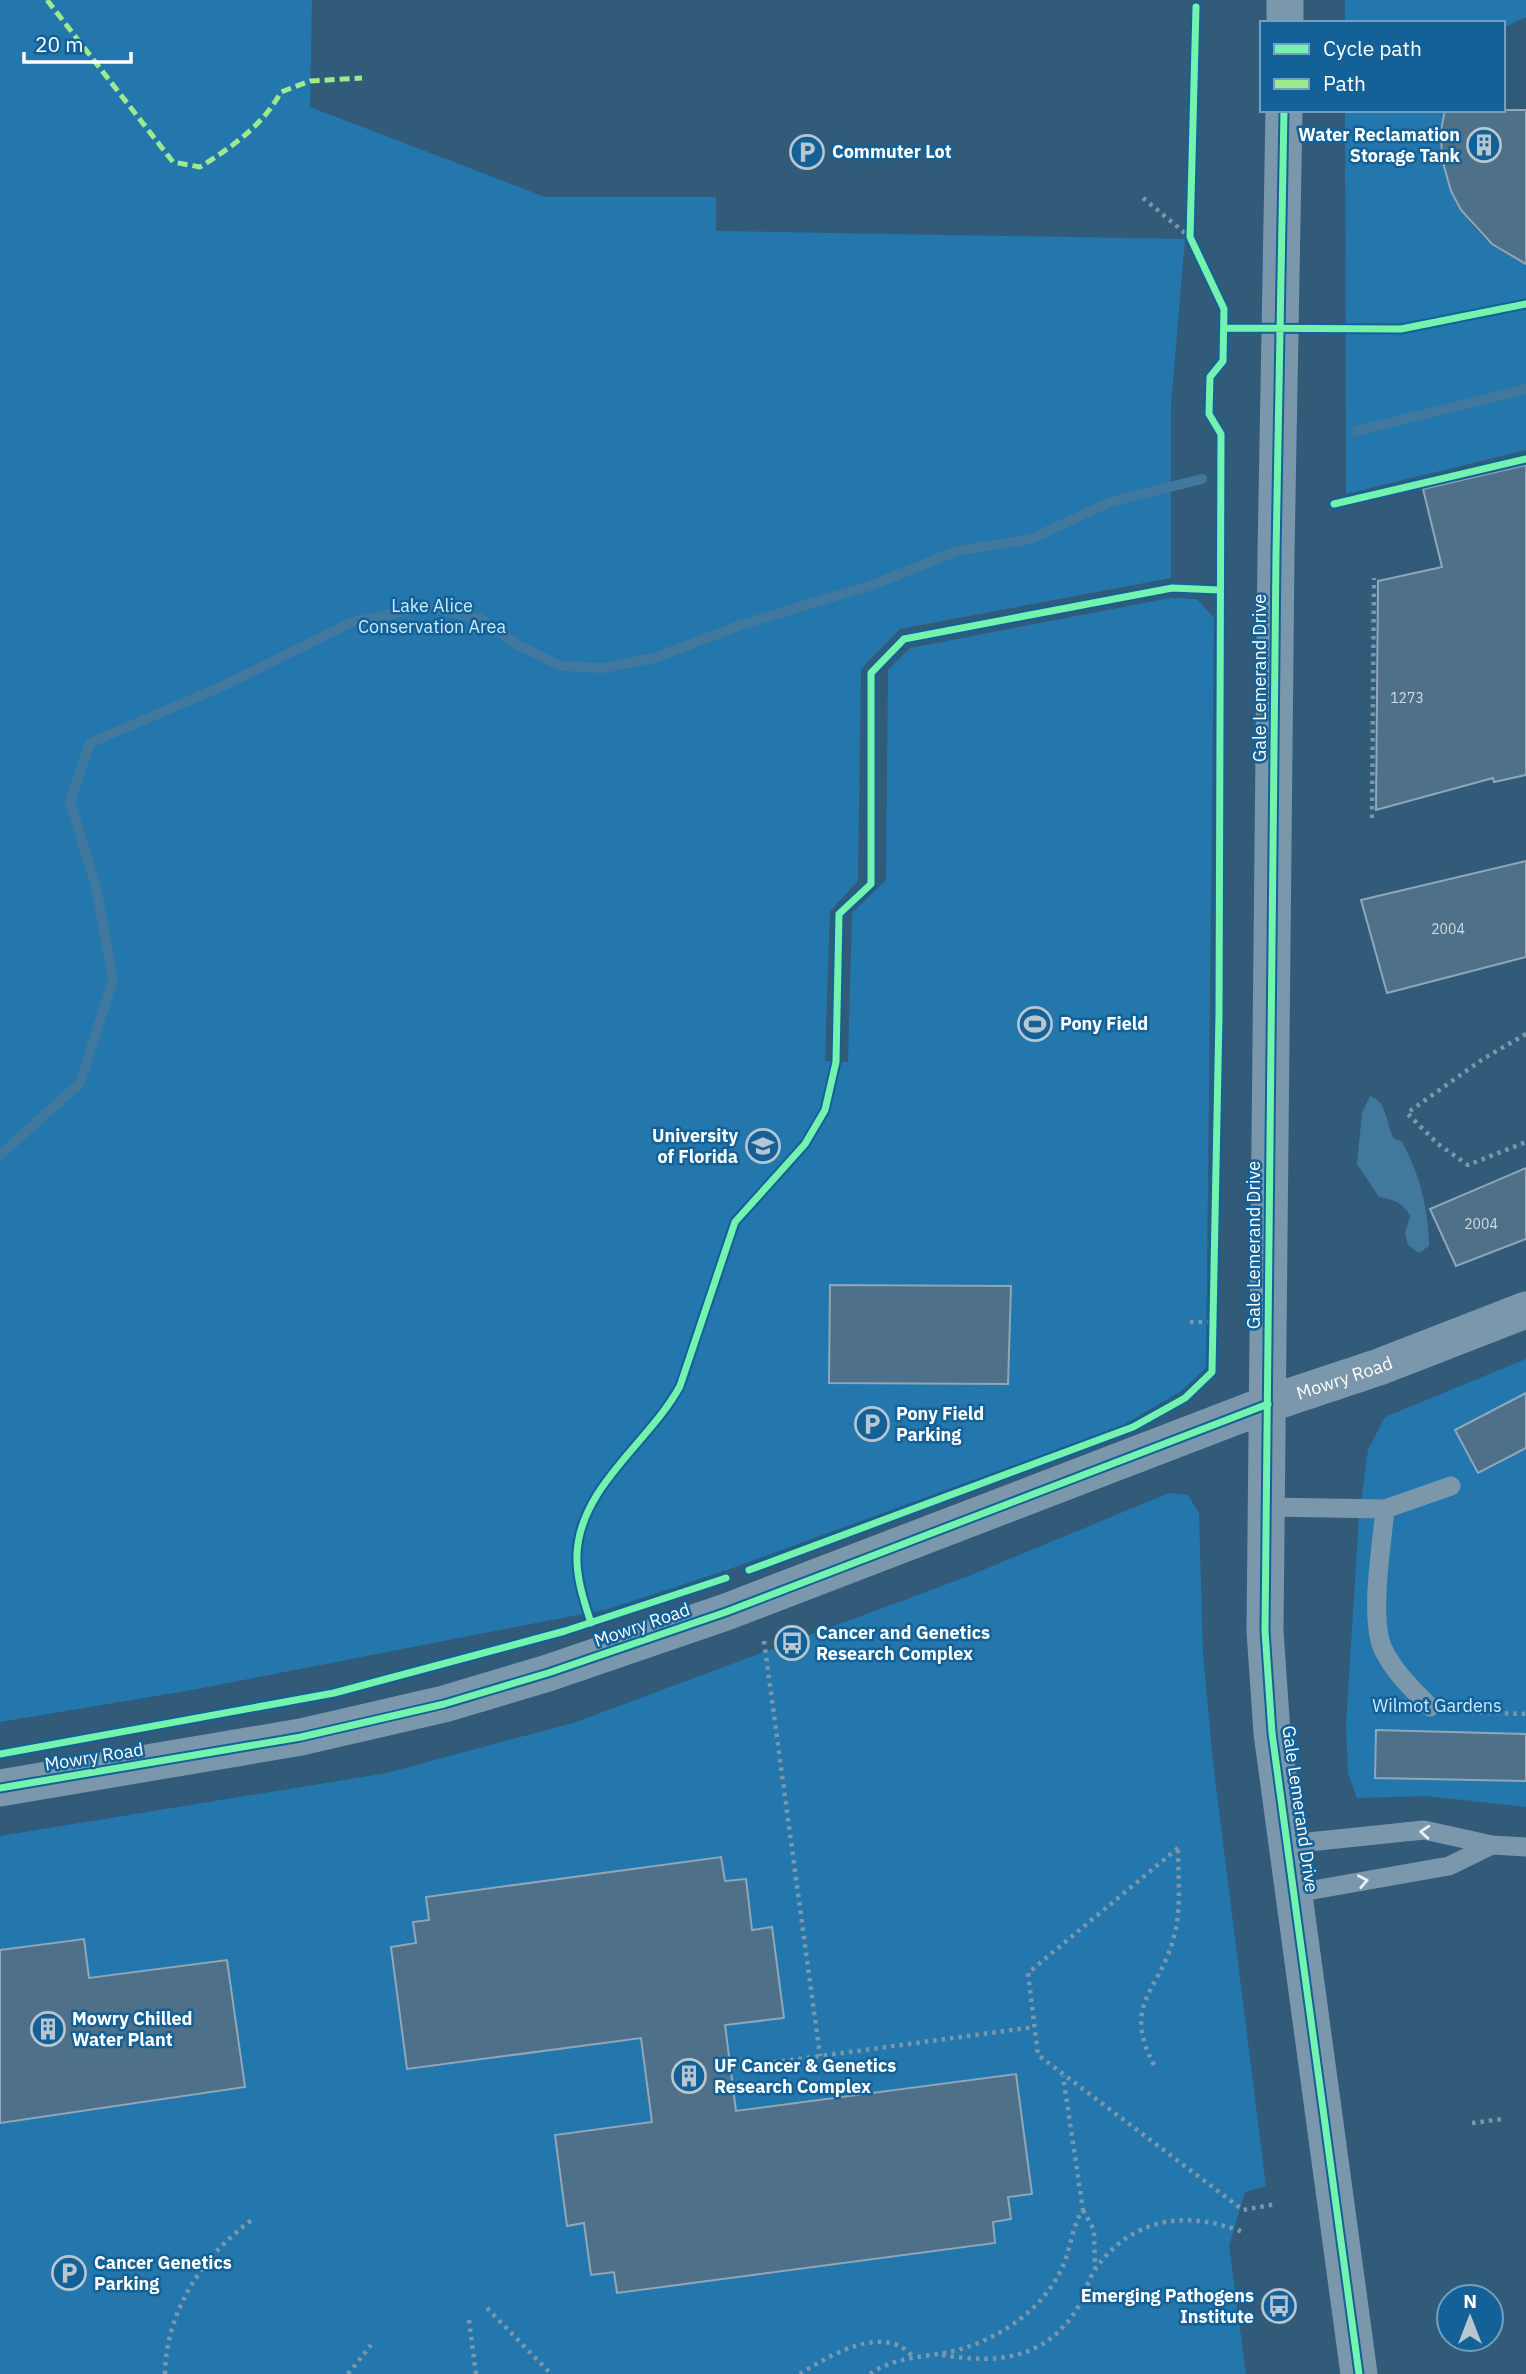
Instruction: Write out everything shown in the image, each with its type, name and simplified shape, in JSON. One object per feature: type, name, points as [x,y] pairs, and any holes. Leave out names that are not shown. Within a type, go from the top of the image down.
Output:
[{"type":"street","points":[[1285,0],[1285,21]]},
{"type":"street","name":"Gale Lemerand Drive","points":[[1284,112],[1276,568],[1267,1656],[1272,1733],[1296,1893],[1359,2374]]},
{"type":"street","name":"Mowry Road","points":[[0,1788],[300,1737],[404,1714],[525,1680],[726,1612],[1269,1404],[1379,1367],[1526,1310]]},
{"type":"lane","points":[[1268,1507],[1385,1509],[1451,1486]]},
{"type":"lane","points":[[1385,1509],[1377,1593],[1382,1647],[1402,1680],[1430,1707]]},
{"type":"lane","points":[[1289,1844],[1424,1830],[1492,1845],[1526,1847]]},
{"type":"lane","points":[[1296,1893],[1449,1866],[1492,1845]]},
{"type":"path","points":[[1143,198],[1190,237]]},
{"type":"path","points":[[1334,505],[1526,459]]},
{"type":"path","points":[[1372,818],[1374,578]]},
{"type":"path","points":[[1526,1034],[1483,1059],[1406,1113],[1438,1144],[1468,1165],[1526,1142]]},
{"type":"path","points":[[1190,1322],[1215,1322]]},
{"type":"path","points":[[764,1641],[820,2056]]},
{"type":"path","points":[[1453,1700],[1468,1712],[1526,1714]]},
{"type":"path","points":[[1154,2065],[1141,2039],[1141,2014],[1175,1931],[1178,1848],[1028,1973],[1038,2055],[1243,2210],[1276,2204]]},
{"type":"path","points":[[731,2068],[1034,2027]]},
{"type":"path","points":[[1063,2075],[1083,2210],[1094,2231],[1095,2269]]},
{"type":"path","points":[[1472,2123],[1503,2119]]},
{"type":"path","points":[[870,2374],[912,2357],[959,2350],[1004,2330],[1038,2303],[1060,2272],[1076,2220],[1083,2210]]},
{"type":"path","points":[[165,2374],[168,2338],[192,2284],[214,2252],[253,2219]]},
{"type":"path","points":[[937,2354],[979,2361],[1011,2358],[1034,2348],[1067,2324],[1095,2269],[1137,2231],[1161,2223],[1204,2219],[1245,2233]]},
{"type":"path","points":[[487,2308],[551,2374]]},
{"type":"path","points":[[469,2320],[476,2374]]},
{"type":"path","points":[[800,2374],[836,2353],[871,2343],[899,2345],[912,2357]]},
{"type":"path","points":[[348,2374],[371,2345]]},
{"type":"green space","name":"Lake Alice Conservation Area","points":[[0,0],[312,0],[310,107],[545,197],[716,197],[716,231],[1185,239],[1171,405],[1171,578],[900,629],[861,669],[858,881],[830,911],[825,1061],[848,1062],[852,913],[886,880],[888,670],[910,648],[1170,598],[1197,599],[1214,618],[1206,1368],[1181,1391],[1123,1425],[730,1569],[608,1609],[192,1690],[0,1722]]},
{"type":"green space","points":[[1345,0],[1526,0],[1526,17],[1505,27],[1505,21],[1345,21]]},
{"type":"green space","points":[[1345,112],[1445,112],[1443,157],[1457,202],[1485,239],[1526,262],[1526,450],[1346,494]]},
{"type":"green space","name":"Wilmot Gardens","points":[[1526,1359],[1526,1807],[1426,1796],[1357,1798],[1348,1773],[1346,1725],[1359,1518],[1368,1450],[1385,1417]]},
{"type":"green space","points":[[1169,1493],[1188,1495],[1199,1513],[1203,1654],[1213,1762],[1266,2186],[1245,2192],[1229,2246],[1246,2374],[0,2374],[0,1836],[387,1773],[576,1722],[966,1577]]},
{"type":"shaded area","points":[[1370,1096],[1380,1103],[1394,1139],[1401,1141],[1418,1178],[1425,1205],[1429,1246],[1419,1253],[1408,1245],[1405,1233],[1410,1216],[1407,1211],[1397,1202],[1379,1197],[1357,1164],[1362,1113]]},
{"type":"building","name":"Water Reclamation Storage Tank","points":[[1526,110],[1526,264],[1492,244],[1461,210],[1451,191],[1442,159],[1441,130],[1445,112]]},
{"type":"building","points":[[1526,465],[1526,775],[1494,782],[1493,778],[1376,810],[1378,581],[1442,567],[1423,489]]},
{"type":"building","points":[[1526,861],[1526,957],[1387,993],[1361,900]]},
{"type":"building","points":[[1526,1168],[1526,1239],[1456,1266],[1430,1209]]},
{"type":"building","points":[[830,1285],[1011,1286],[1008,1384],[829,1383]]},
{"type":"building","points":[[1526,1393],[1526,1448],[1478,1473],[1455,1430]]},
{"type":"building","points":[[1376,1730],[1526,1734],[1526,1781],[1375,1778]]},
{"type":"building","name":"UF Cancer & Genetics Research Complex","points":[[721,1857],[725,1881],[746,1879],[752,1930],[772,1927],[784,2018],[725,2025],[736,2111],[1016,2074],[1032,2194],[1008,2197],[1011,2219],[993,2222],[995,2243],[617,2293],[614,2272],[591,2275],[584,2223],[567,2226],[555,2135],[652,2122],[641,2038],[407,2069],[391,1947],[416,1943],[413,1922],[429,1920],[426,1897]]},
{"type":"building","points":[[84,1939],[89,1978],[227,1960],[245,2087],[0,2123],[0,1950]]},
{"type":"waterway","points":[[1356,431],[1526,389]]},
{"type":"waterway","points":[[0,1155],[80,1083],[113,980],[96,887],[70,801],[90,743],[225,685],[352,622],[427,607],[481,619],[518,645],[561,666],[603,668],[654,658],[741,625],[875,584],[957,551],[1031,539],[1110,502],[1202,479]]},
{"type":"marked path","points":[[47,0],[173,162],[200,167],[256,125],[281,92],[310,81],[362,78]]},
{"type":"cycle path","points":[[749,1570],[1133,1427],[1185,1398],[1212,1372],[1219,1015],[1221,434],[1209,414],[1210,377],[1223,361],[1224,309],[1190,237],[1196,7]]},
{"type":"cycle path","points":[[1284,112],[1276,554],[1265,1631],[1272,1733],[1359,2374]]},
{"type":"cycle path","points":[[1224,328],[1401,329],[1526,304]]},
{"type":"cycle path","points":[[1334,504],[1526,459]]},
{"type":"cycle path","points":[[591,1623],[577,1563],[581,1530],[590,1507],[603,1486],[667,1407],[680,1386],[735,1222],[805,1144],[825,1110],[836,1062],[839,914],[871,884],[871,673],[904,639],[1172,588],[1219,590]]},
{"type":"cycle path","points":[[0,1788],[301,1737],[444,1704],[548,1673],[726,1612],[1268,1404]]},
{"type":"cycle path","points":[[0,1754],[334,1693],[565,1631],[726,1578]]},
{"type":"place","name":"Water Reclamation Storage Tank","points":[[1484,145]]},
{"type":"place","name":"Commuter Lot","points":[[807,152]]},
{"type":"place","name":"Pony Field","points":[[1035,1024]]},
{"type":"place","name":"University of Florida","points":[[763,1146]]},
{"type":"place","name":"Pony Field Parking","points":[[872,1424]]},
{"type":"place","name":"Cancer and Genetics Research Complex","points":[[792,1643]]},
{"type":"place","name":"Mowry Chilled Water Plant","points":[[48,2029]]},
{"type":"place","name":"UF Cancer & Genetics Research Complex","points":[[689,2076]]},
{"type":"place","name":"Cancer Genetics Parking","points":[[69,2273]]},
{"type":"place","name":"Emerging Pathogens Institute","points":[[1279,2306]]}]
